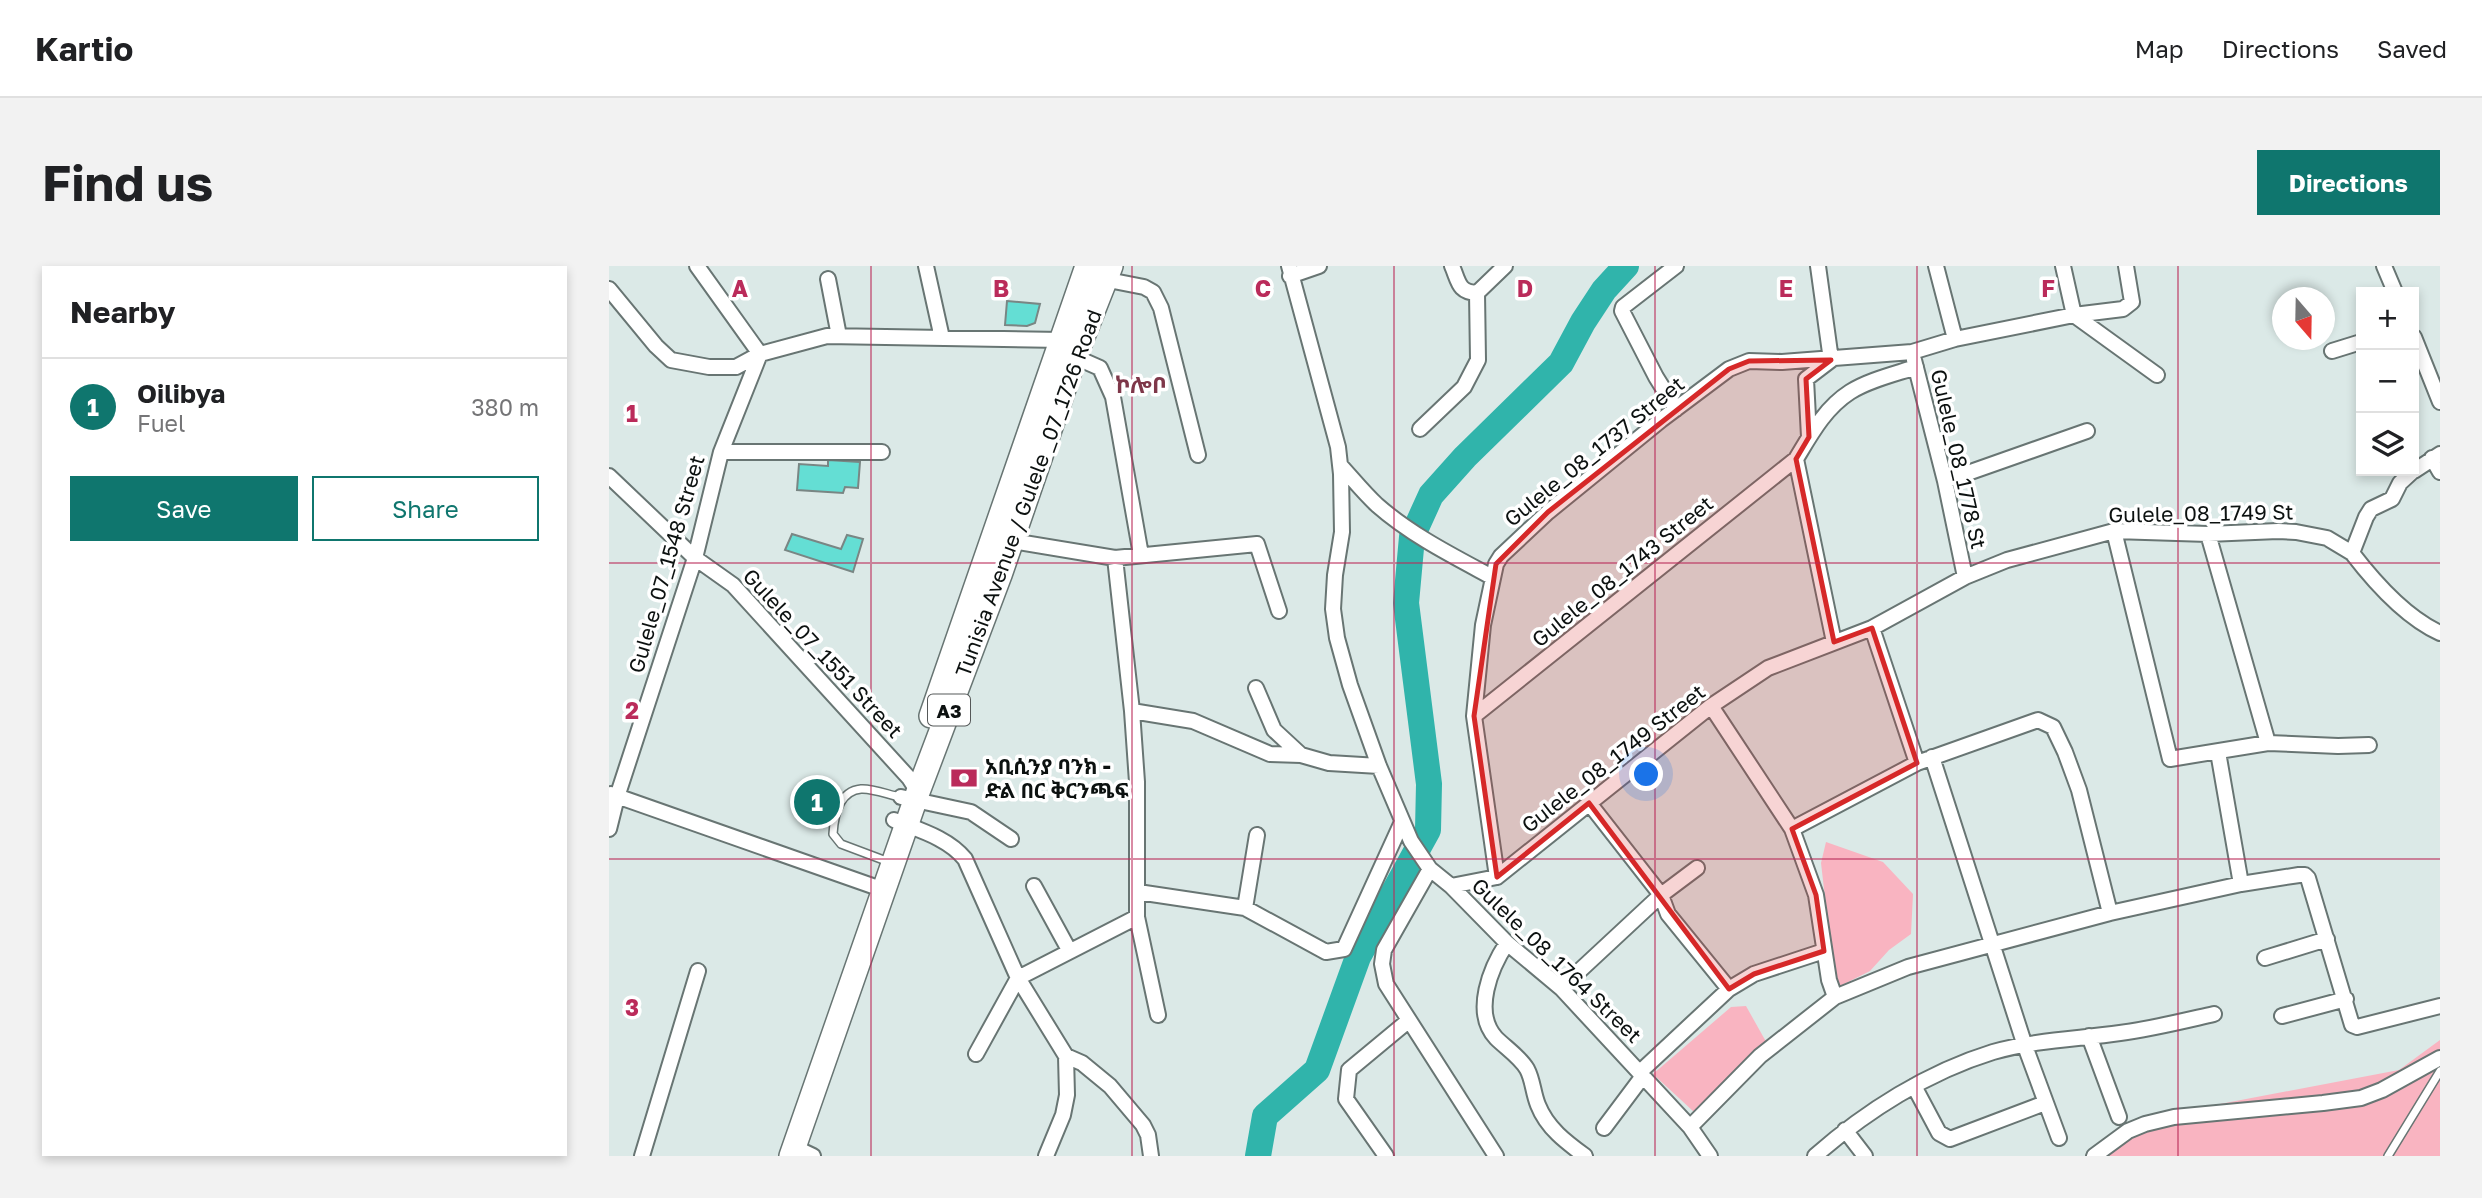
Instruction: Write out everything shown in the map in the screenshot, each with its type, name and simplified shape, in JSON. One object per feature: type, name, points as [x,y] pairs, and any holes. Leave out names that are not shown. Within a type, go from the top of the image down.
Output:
[{"type":"highway","name":"Tunisia Avenue / Gulele _07_1726 Road","points":[[794,1154],[900,823],[1097,272]]},
{"type":"highway","name":"Tunisia Avenue / Gulele _07_1726 Road","points":[[911,792],[1012,541],[1069,348]]},
{"type":"street","points":[[697,266],[760,354]]},
{"type":"street","points":[[926,266],[942,338]]},
{"type":"street","points":[[1132,711],[1193,721],[1270,754],[1301,755],[1329,764],[1379,766],[1343,661],[1333,609],[1342,532],[1340,465],[1326,397],[1289,271],[1318,266]]},
{"type":"street","points":[[1452,266],[1462,290],[1478,293]]},
{"type":"street","points":[[1420,429],[1464,387],[1478,360],[1478,293],[1506,266]]},
{"type":"street","points":[[1676,266],[1623,307],[1622,311],[1676,409]]},
{"type":"street","points":[[1809,437],[1807,379],[1831,360],[1818,266]]},
{"type":"street","points":[[1936,266],[1955,339]]},
{"type":"street","points":[[2063,266],[2074,315],[2157,375]]},
{"type":"street","name":"Gulele_08_1737 Street","points":[[1497,877],[1474,716],[1483,625],[1492,577],[1501,556],[1548,512],[1729,369],[1749,361],[1831,360],[1912,352],[1955,339],[2074,315],[2123,309],[2131,302],[2126,266]]},
{"type":"street","points":[[2384,266],[2393,287]]},
{"type":"street","points":[[1097,272],[1153,292],[1198,455]]},
{"type":"street","points":[[828,279],[839,336]]},
{"type":"street","points":[[609,289],[671,360],[729,368],[744,364],[760,354],[827,336],[942,338],[1069,348],[1100,368],[1113,397],[1142,555]]},
{"type":"street","points":[[2332,351],[2356,344]]},
{"type":"street","points":[[2419,350],[2440,402]]},
{"type":"street","name":"Gulele_08_1778 St","points":[[1912,352],[1945,481],[1965,577]]},
{"type":"street","name":"Gulele_07_1548 Street","points":[[609,830],[613,795],[695,558],[721,452],[760,354]]},
{"type":"street","points":[[1834,642],[1796,459],[1832,407],[1853,390],[1916,367]]},
{"type":"street","points":[[1945,481],[2087,431]]},
{"type":"street","points":[[721,452],[883,452]]},
{"type":"street","points":[[2419,468],[2436,456],[2440,472]]},
{"type":"street","name":"Gulele_08_1743 Street","points":[[1474,716],[1796,459]]},
{"type":"street","points":[[1340,465],[1376,504],[1390,515],[1443,550],[1492,577]]},
{"type":"street","name":"Gulele_07_1551 Street","points":[[609,476],[695,558],[733,585],[911,792]]},
{"type":"street","points":[[2408,476],[2400,483],[2392,499],[2371,509],[2352,553],[2410,615],[2424,626],[2440,633]]},
{"type":"street","points":[[2114,531],[2170,760],[2268,743],[2369,745]]},
{"type":"street","name":"Gulele_08_1749 St","points":[[1834,642],[1872,628],[1965,577],[2007,560],[2114,531],[2208,534],[2278,531],[2312,534],[2327,538],[2352,553]]},
{"type":"street","points":[[2208,534],[2268,743]]},
{"type":"street","points":[[1012,541],[1115,558],[1257,544],[1279,611]]},
{"type":"street","points":[[1115,558],[1137,782],[1137,917],[1159,1015]]},
{"type":"street","points":[[1872,628],[1917,763]]},
{"type":"street","name":"Gulele_08_1749 Street","points":[[1497,877],[1711,706],[1769,667],[1834,642]]},
{"type":"street","points":[[1256,688],[1274,730],[1301,755]]},
{"type":"street","points":[[1711,706],[1792,830],[1816,895],[1829,980],[1835,997]]},
{"type":"street","points":[[1792,830],[1917,763],[2038,720],[2053,727],[2079,790],[2109,913]]},
{"type":"street","points":[[2218,752],[2241,884]]},
{"type":"street","points":[[1932,757],[2025,1046],[2059,1138]]},
{"type":"street","name":"Gulele_08_1764 Street","points":[[1379,766],[1411,841],[1430,869],[1451,886],[1507,943],[1561,988],[1690,1127],[1710,1156]]},
{"type":"street","points":[[911,792],[971,813],[1011,839]]},
{"type":"street","points":[[613,795],[878,888]]},
{"type":"street","points":[[1589,803],[1661,895],[1668,914],[1729,989]]},
{"type":"street","points":[[1139,892],[1245,908],[1326,952],[1344,949],[1402,822]]},
{"type":"street","points":[[900,823],[956,848],[965,859],[1018,978],[1066,1056],[1067,1095],[1063,1115],[1046,1156]]},
{"type":"street","points":[[1245,908],[1257,835]]},
{"type":"street","points":[[1561,988],[1661,895],[1697,868]]},
{"type":"street","points":[[1430,869],[1384,950],[1382,964],[1385,984],[1496,1156]]},
{"type":"street","points":[[1690,1127],[1759,1056],[1835,997],[1908,967],[1993,943],[2109,913],[2241,884],[2305,875],[2310,882],[2352,1025],[2357,1027],[2440,1006]]},
{"type":"street","points":[[1451,886],[1497,877]]},
{"type":"street","points":[[1034,886],[1069,950]]},
{"type":"street","points":[[976,1054],[1018,978],[1137,917]]},
{"type":"street","points":[[2265,958],[2327,939]]},
{"type":"street","points":[[1507,943],[1495,961],[1487,985],[1485,999],[1489,1028],[1526,1067],[1544,1118],[1556,1132],[1585,1156]]},
{"type":"street","points":[[1604,1128],[1641,1074],[1729,989],[1754,974],[1824,951]]},
{"type":"street","points":[[642,1156],[698,971]]},
{"type":"street","points":[[2282,1016],[2346,999]]},
{"type":"street","points":[[1815,1156],[1845,1130],[1914,1086],[1960,1063],[1996,1051],[2089,1036],[2119,1034],[2214,1014]]},
{"type":"street","points":[[1385,1156],[1346,1099],[1349,1070],[1408,1021]]},
{"type":"street","points":[[2089,1036],[2119,1117]]},
{"type":"street","points":[[1066,1056],[1083,1063],[1110,1086],[1143,1125],[1148,1135],[1151,1156]]},
{"type":"street","points":[[2094,1156],[2128,1131],[2174,1117],[2361,1098],[2382,1090],[2440,1058]]},
{"type":"street","points":[[1914,1086],[1939,1133],[1950,1139],[2046,1103]]},
{"type":"street","points":[[1845,1130],[1865,1156]]},
{"type":"lane","points":[[887,861],[841,844],[834,834],[834,820],[847,793],[861,789],[911,792]]},
{"type":"lane","points":[[2388,1156],[2440,1071]]},
{"type":"highlighted area","points":[[1831,360],[1806,379],[1809,437],[1796,459],[1834,642],[1872,628],[1917,763],[1792,829],[1816,895],[1824,951],[1754,974],[1729,989],[1589,803],[1497,877],[1474,716],[1496,564],[1548,512],[1729,369],[1749,361]]},
{"type":"shaded area","points":[[1826,842],[1883,862],[1913,894],[1911,934],[1889,950],[1870,971],[1840,986],[1835,984],[1821,863]]},
{"type":"shaded area","points":[[1746,1006],[1769,1047],[1694,1112],[1653,1074],[1731,1007]]},
{"type":"shaded area","points":[[2440,1040],[2440,1156],[2101,1156],[2152,1117],[2399,1070]]},
{"type":"building","points":[[1007,301],[1040,304],[1035,323],[1027,326],[1005,325]]},
{"type":"building","points":[[828,460],[860,462],[858,488],[845,487],[843,493],[797,490],[799,464],[828,466]]},
{"type":"building","points":[[792,534],[841,549],[847,535],[863,539],[853,572],[785,550]]},
{"type":"waterway","points":[[1258,1156],[1265,1116],[1317,1070],[1358,957],[1428,830],[1429,784],[1406,603],[1412,537],[1431,495],[1465,457],[1561,363],[1604,290],[1626,266]]},
{"type":"place","name":"አቢሲንያ ባንክ - ድል በር ቅርንጫፍ","points":[[964,778]]},
{"type":"place","name":"Oilibya","points":[[817,802]]},
{"type":"district","name":"ኮሎቦ","points":[[1141,384]]}]
